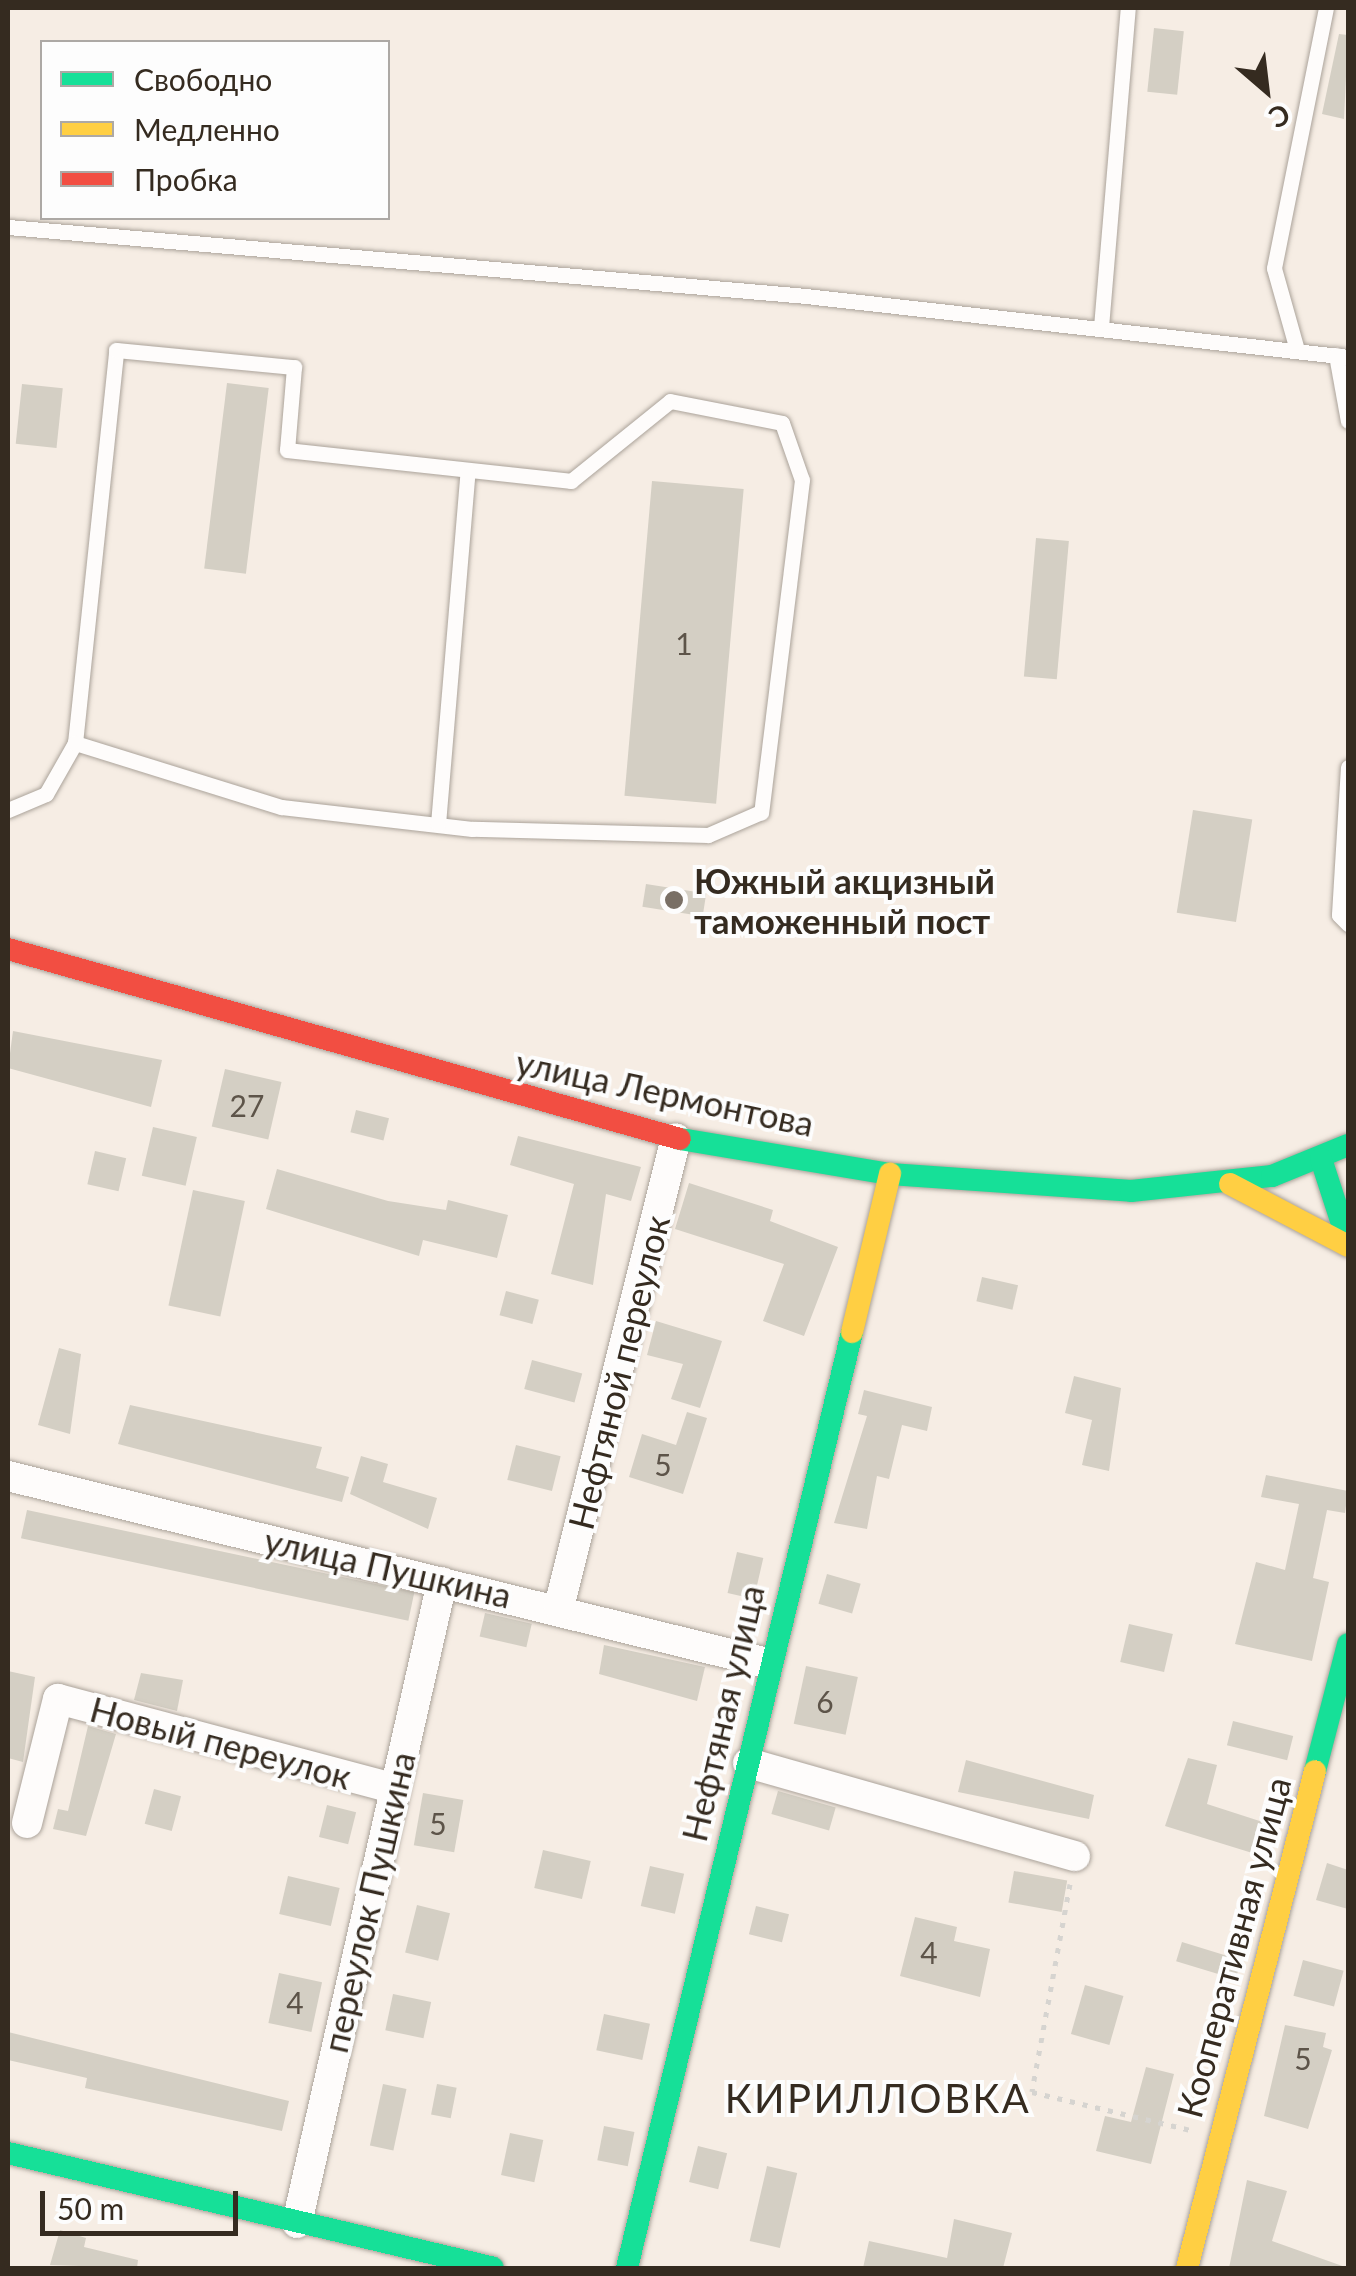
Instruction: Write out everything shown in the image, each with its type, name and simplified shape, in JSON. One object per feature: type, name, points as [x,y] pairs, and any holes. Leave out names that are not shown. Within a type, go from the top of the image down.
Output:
[{"type":"street","name":"улица Лермонтова","points":[[8,949],[676,1138],[890,1174],[1111,1191],[1230,1184],[1321,1159]]},
{"type":"street","name":"Нефтяной переулок","points":[[559,1607],[676,1138]]},
{"type":"street","points":[[1348,1146],[1321,1159],[1348,1244]]},
{"type":"street","name":"Нефтяная улица","points":[[627,2268],[748,1763],[767,1663],[890,1174]]},
{"type":"street","points":[[1230,1184],[1288,1206],[1348,1244]]},
{"type":"street","name":"улица Пушкина","points":[[8,1476],[559,1607],[767,1663]]},
{"type":"street","name":"переулок Пушкина","points":[[297,2223],[392,1788],[442,1582]]},
{"type":"street","name":"Кооперативная улица","points":[[1188,2268],[1348,1644]]},
{"type":"street","name":"Новый переулок","points":[[26,1823],[58,1699],[392,1788]]},
{"type":"street","points":[[748,1763],[1074,1856]]},
{"type":"street","points":[[8,2154],[493,2268]]},
{"type":"lane","points":[[1102,327],[1128,8]]},
{"type":"lane","points":[[1297,350],[1274,268],[1326,8]]},
{"type":"lane","points":[[8,226],[1102,327],[1342,356],[1348,421]]},
{"type":"lane","points":[[8,810],[46,794],[75,743],[116,350],[294,367],[287,450],[468,470],[571,481],[670,401],[782,423],[802,480],[761,812],[708,835],[438,824],[282,806],[75,743]]},
{"type":"lane","points":[[438,824],[468,470]]},
{"type":"lane","points":[[1348,766],[1340,916],[1348,924]]},
{"type":"path","points":[[1074,1856],[1032,2092],[1220,2137]]},
{"type":"building","points":[[1154,28],[1184,31],[1177,95],[1147,92]]},
{"type":"building","points":[[1339,34],[1348,35],[1344,119],[1322,114]]},
{"type":"building","points":[[227,383],[269,388],[246,574],[204,569]]},
{"type":"building","points":[[22,384],[63,388],[57,448],[16,444]]},
{"type":"building","points":[[652,481],[744,489],[716,804],[624,796]]},
{"type":"building","points":[[1036,538],[1069,541],[1057,679],[1024,676]]},
{"type":"building","points":[[1193,810],[1252,819],[1236,922],[1177,913]]},
{"type":"building","name":"Южный акцизный таможенный пост","points":[[646,884],[706,894],[703,916],[642,907]]},
{"type":"building","points":[[13,1031],[162,1060],[151,1107],[8,1068]]},
{"type":"building","points":[[225,1069],[282,1082],[268,1140],[212,1126]]},
{"type":"building","points":[[356,1110],[389,1118],[383,1141],[350,1132]]},
{"type":"building","points":[[153,1127],[197,1137],[186,1186],[142,1176]]},
{"type":"building","points":[[518,1136],[641,1167],[631,1201],[606,1194],[593,1285],[551,1274],[574,1184],[510,1165]]},
{"type":"building","points":[[95,1151],[126,1158],[119,1191],[87,1184]]},
{"type":"building","points":[[277,1169],[388,1201],[446,1210],[448,1200],[508,1215],[497,1258],[423,1240],[419,1256],[266,1209]]},
{"type":"building","points":[[689,1183],[773,1210],[770,1221],[838,1247],[804,1336],[763,1321],[784,1264],[675,1229]]},
{"type":"building","points":[[193,1190],[245,1201],[220,1316],[168,1305]]},
{"type":"building","points":[[982,1277],[1018,1285],[1012,1310],[976,1301]]},
{"type":"building","points":[[506,1291],[539,1300],[532,1324],[500,1315]]},
{"type":"building","points":[[656,1321],[722,1341],[700,1408],[671,1399],[683,1364],[647,1355]]},
{"type":"building","points":[[59,1348],[81,1354],[70,1434],[38,1425]]},
{"type":"building","points":[[532,1360],[582,1373],[574,1402],[524,1389]]},
{"type":"building","points":[[1074,1376],[1121,1388],[1109,1471],[1082,1465],[1092,1420],[1065,1413]]},
{"type":"building","points":[[864,1390],[932,1407],[927,1431],[902,1425],[889,1479],[877,1476],[867,1529],[834,1523],[867,1416],[858,1414]]},
{"type":"building","points":[[130,1405],[322,1447],[316,1468],[349,1477],[342,1502],[118,1444]]},
{"type":"building","points":[[687,1412],[707,1418],[683,1494],[629,1477],[642,1434],[676,1445]]},
{"type":"building","points":[[516,1445],[561,1456],[552,1491],[507,1480]]},
{"type":"building","points":[[361,1456],[388,1464],[383,1482],[437,1498],[428,1529],[350,1494]]},
{"type":"building","points":[[1266,1475],[1348,1491],[1345,1513],[1327,1510],[1313,1578],[1329,1582],[1312,1661],[1235,1644],[1256,1562],[1285,1570],[1299,1504],[1261,1497]]},
{"type":"building","points":[[27,1510],[414,1592],[408,1621],[21,1538]]},
{"type":"building","points":[[737,1552],[763,1558],[754,1599],[728,1593]]},
{"type":"building","points":[[827,1574],[861,1584],[852,1613],[818,1604]]},
{"type":"building","points":[[485,1613],[532,1624],[526,1647],[480,1636]]},
{"type":"building","points":[[1129,1624],[1173,1634],[1164,1672],[1120,1662]]},
{"type":"building","points":[[604,1645],[705,1667],[697,1701],[599,1674]]},
{"type":"building","points":[[806,1666],[858,1677],[846,1735],[794,1724]]},
{"type":"building","points":[[8,1671],[35,1677],[23,1762],[8,1758]]},
{"type":"building","points":[[141,1673],[183,1680],[177,1711],[134,1700]]},
{"type":"building","points":[[1233,1721],[1293,1736],[1287,1760],[1227,1745]]},
{"type":"building","points":[[88,1726],[116,1734],[86,1836],[53,1829],[58,1809],[68,1811]]},
{"type":"building","points":[[1188,1758],[1217,1765],[1207,1804],[1272,1825],[1262,1856],[1165,1826]]},
{"type":"building","points":[[966,1760],[1094,1795],[1089,1819],[958,1792]]},
{"type":"building","points":[[154,1789],[181,1796],[172,1831],[145,1824]]},
{"type":"building","points":[[778,1791],[836,1808],[829,1831],[771,1814]]},
{"type":"building","points":[[423,1793],[463,1800],[454,1852],[414,1845]]},
{"type":"building","points":[[327,1805],[356,1812],[348,1844],[319,1837]]},
{"type":"building","points":[[543,1850],[591,1861],[582,1899],[534,1888]]},
{"type":"building","points":[[1327,1863],[1348,1870],[1348,1909],[1316,1900]]},
{"type":"building","points":[[650,1866],[684,1874],[675,1914],[641,1906]]},
{"type":"building","points":[[1014,1871],[1067,1880],[1062,1912],[1008,1903]]},
{"type":"building","points":[[288,1876],[340,1888],[331,1926],[279,1914]]},
{"type":"building","points":[[417,1905],[450,1913],[438,1961],[405,1953]]},
{"type":"building","points":[[756,1906],[789,1914],[782,1942],[749,1934]]},
{"type":"building","points":[[915,1917],[957,1927],[954,1941],[990,1949],[980,1997],[900,1976]]},
{"type":"building","points":[[1182,1942],[1241,1960],[1235,1979],[1176,1961]]},
{"type":"building","points":[[1303,1960],[1344,1971],[1334,2007],[1293,1996]]},
{"type":"building","points":[[279,1973],[322,1982],[311,2032],[268,2023]]},
{"type":"building","points":[[1085,1985],[1123,1996],[1109,2045],[1071,2034]]},
{"type":"building","points":[[393,1994],[431,2002],[423,2038],[385,2030]]},
{"type":"building","points":[[604,2014],[650,2024],[642,2060],[596,2050]]},
{"type":"building","points":[[1285,2025],[1326,2033],[1323,2047],[1332,2050],[1308,2129],[1264,2116]]},
{"type":"building","points":[[8,2032],[289,2101],[282,2131],[85,2088],[87,2078],[8,2060]]},
{"type":"building","points":[[1146,2067],[1174,2074],[1151,2164],[1096,2151],[1105,2116],[1131,2122]]},
{"type":"building","points":[[383,2084],[406,2089],[393,2151],[370,2146]]},
{"type":"building","points":[[437,2084],[457,2088],[451,2118],[431,2114]]},
{"type":"building","points":[[604,2126],[634,2132],[628,2166],[597,2160]]},
{"type":"building","points":[[510,2133],[543,2140],[534,2182],[501,2175]]},
{"type":"building","points":[[698,2146],[727,2153],[718,2189],[689,2182]]},
{"type":"building","points":[[767,2166],[797,2173],[780,2248],[750,2241]]},
{"type":"building","points":[[1247,2180],[1287,2191],[1272,2241],[1348,2268],[1229,2268]]},
{"type":"building","points":[[954,2219],[1012,2233],[1003,2268],[863,2268],[869,2241],[947,2258]]},
{"type":"building","points":[[60,2230],[86,2238],[84,2247],[138,2260],[137,2268],[50,2265]]},
{"type":"traffic: fast","points":[[680,1139],[890,1174],[1131,1191],[1272,1176],[1348,1145]]},
{"type":"traffic: fast","points":[[1321,1159],[1348,1242]]},
{"type":"traffic: fast","points":[[627,2268],[852,1332]]},
{"type":"traffic: fast","points":[[1315,1771],[1348,1644]]},
{"type":"traffic: fast","points":[[8,2153],[493,2268]]},
{"type":"traffic: slow","points":[[852,1332],[890,1174]]},
{"type":"traffic: slow","points":[[1230,1184],[1348,1246]]},
{"type":"traffic: slow","points":[[1187,2268],[1315,1771]]},
{"type":"traffic: jam","points":[[8,949],[680,1139]]},
{"type":"place","name":"Южный акцизный таможенный пост","points":[[674,900]]},
{"type":"district","name":"КИРИЛЛОВКА","points":[[878,2098]]}]
